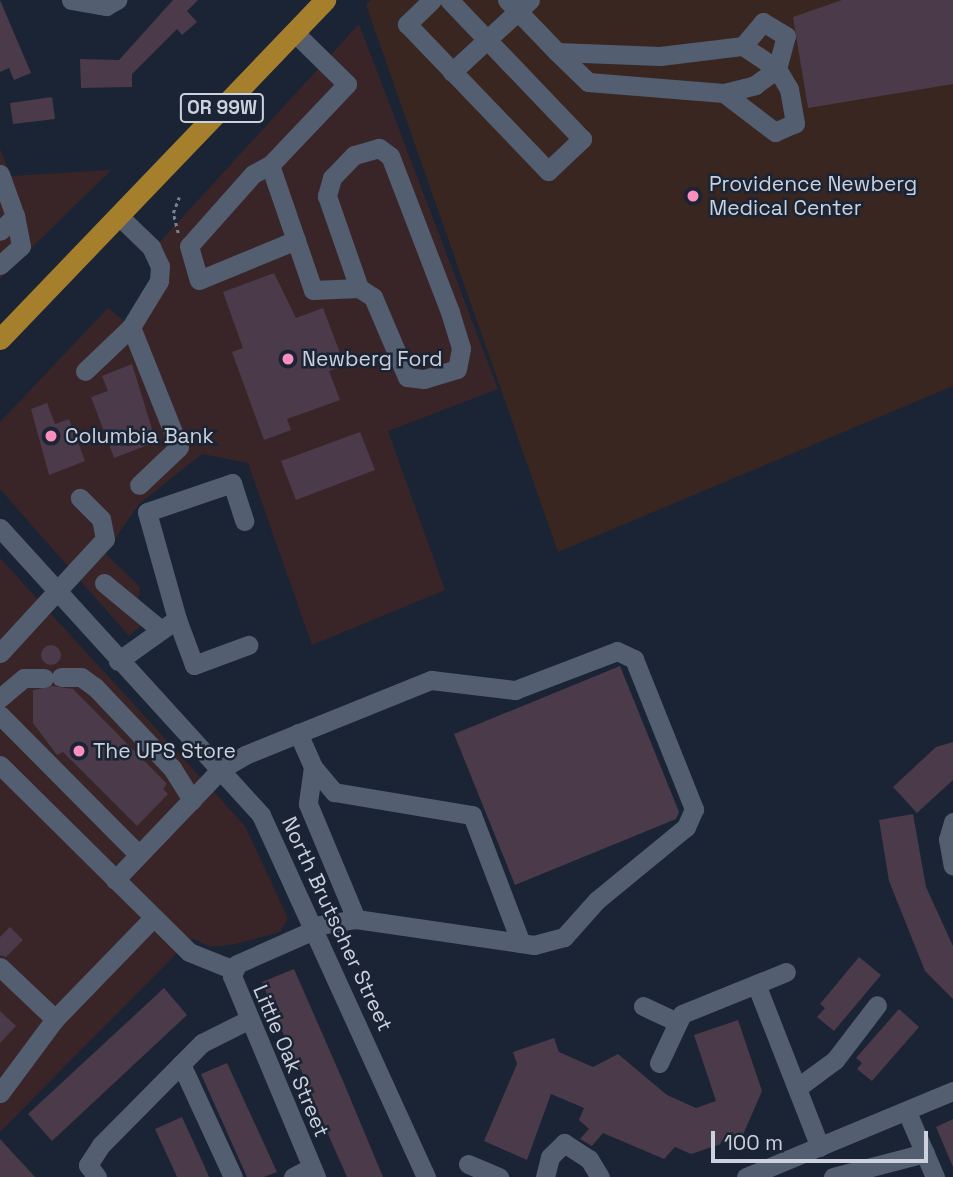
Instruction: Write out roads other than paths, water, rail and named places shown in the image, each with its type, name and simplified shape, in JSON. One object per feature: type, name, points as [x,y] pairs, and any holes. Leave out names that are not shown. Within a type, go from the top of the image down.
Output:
[{"type":"highway","name":"OR 99W","points":[[0,339],[325,0]]},
{"type":"street","points":[[71,0],[106,6],[117,0]]},
{"type":"street","points":[[432,0],[407,24],[548,171],[582,139],[449,0]]},
{"type":"street","points":[[452,72],[518,4],[557,52],[588,82],[724,93],[755,85],[776,69],[787,46],[781,27],[754,26],[743,46]]},
{"type":"street","points":[[294,32],[347,84],[270,164],[253,174],[189,246],[199,280],[296,240]]},
{"type":"street","points":[[557,52],[660,56],[743,46],[776,69],[796,115],[784,132],[724,93]]},
{"type":"street","points":[[270,164],[313,290],[339,294],[359,288],[373,297],[407,377],[424,379],[457,369],[461,348],[450,312],[390,156],[379,148],[354,155],[332,178],[327,196],[359,288]]},
{"type":"street","points":[[0,174],[15,216],[21,246],[0,265]]},
{"type":"street","points":[[0,231],[15,216]]},
{"type":"street","points":[[85,371],[131,327],[159,281],[160,266],[151,247],[119,216]]},
{"type":"street","points":[[131,327],[179,447],[139,485]]},
{"type":"street","points":[[244,521],[232,483],[147,512],[177,619],[194,665],[247,645]]},
{"type":"street","points":[[1,651],[56,596],[104,540],[101,519],[80,498]]},
{"type":"street","name":"North Brutscher Street","points":[[0,528],[56,596],[221,769],[273,835],[426,1177]]},
{"type":"street","points":[[104,583],[161,630]]},
{"type":"street","points":[[118,661],[177,619]]},
{"type":"street","name":"Little Oak Street","points":[[298,733],[431,680],[523,689],[626,651],[693,801],[691,816],[564,937],[521,943],[356,919],[315,928],[234,970],[246,1021],[314,1172]]},
{"type":"street","points":[[0,698],[23,678],[80,677],[95,687],[172,768],[192,800]]},
{"type":"street","points":[[2,724],[139,855]]},
{"type":"street","points":[[115,880],[221,769],[298,733],[313,767],[334,792],[472,815],[521,943]]},
{"type":"street","points":[[0,765],[153,918],[196,956],[234,970]]},
{"type":"street","points":[[313,767],[308,804],[356,919]]},
{"type":"street","points":[[953,822],[948,839],[953,866]]},
{"type":"street","points":[[0,1093],[55,1019],[153,918]]},
{"type":"street","points":[[0,967],[55,1019]]},
{"type":"street","points":[[659,1063],[675,1021],[786,972]]},
{"type":"street","points":[[756,984],[820,1147]]},
{"type":"street","points":[[797,1087],[835,1060],[877,1005]]},
{"type":"street","points":[[643,1006],[675,1021]]},
{"type":"street","points":[[97,1177],[88,1165],[101,1145],[202,1042],[246,1021]]},
{"type":"street","points":[[181,1064],[233,1177]]},
{"type":"street","points":[[746,1177],[953,1091]]},
{"type":"street","points":[[907,1112],[935,1177]]},
{"type":"street","points":[[545,1177],[550,1157],[564,1143],[589,1159],[600,1177]]},
{"type":"street","points":[[833,1177],[925,1153]]},
{"type":"street","points":[[468,1164],[499,1177]]},
{"type":"street","points":[[293,1177],[314,1172]]},
{"type":"place","name":"Providence Newberg Medical Center","points":[[693,196]]},
{"type":"place","name":"Newberg Ford","points":[[288,359]]},
{"type":"place","name":"Columbia Bank","points":[[51,436]]},
{"type":"place","name":"The UPS Store","points":[[79,751]]}]
